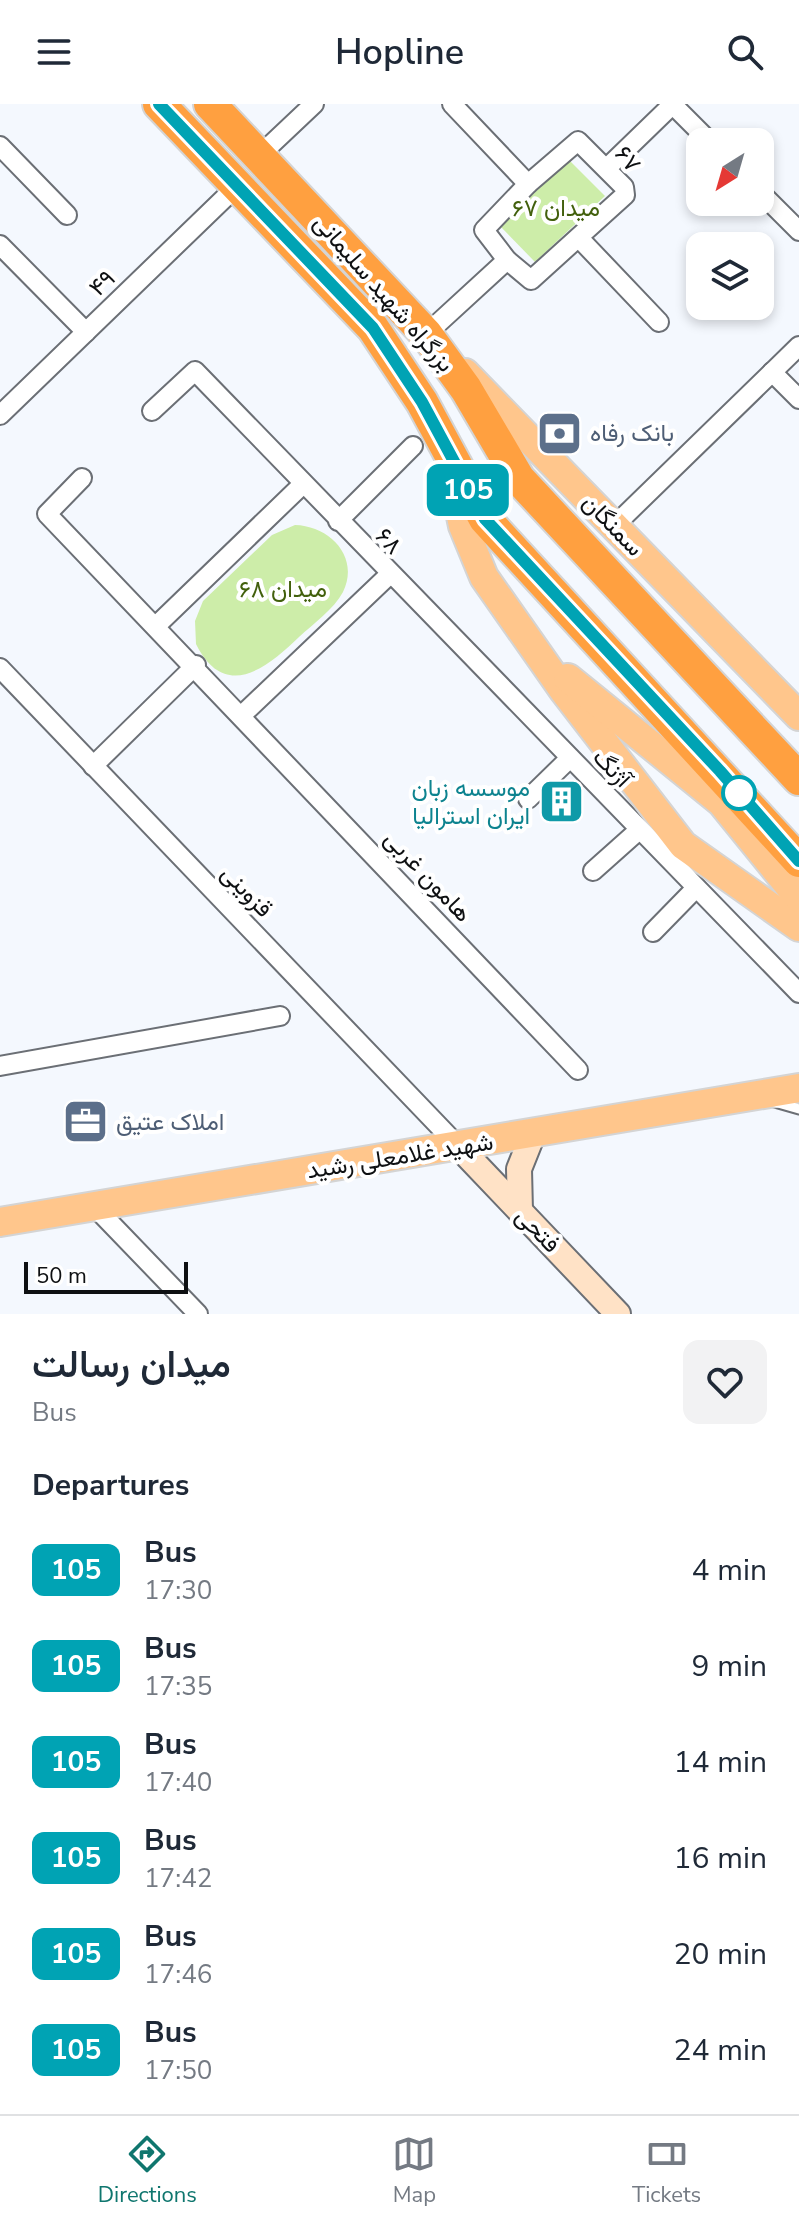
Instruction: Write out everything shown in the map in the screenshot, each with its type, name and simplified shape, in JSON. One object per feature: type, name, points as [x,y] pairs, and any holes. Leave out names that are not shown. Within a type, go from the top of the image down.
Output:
[{"type":"highway","name":"بزرگراه شهید سلیمانی","points":[[159,104],[373,328],[422,402],[485,519],[720,771],[799,861]]},
{"type":"highway","name":"بزرگراه شهید سلیمانی","points":[[210,104],[430,330],[519,479],[799,779]]},
{"type":"main road","name":"سمنگان","points":[[430,330],[614,526],[799,716]]},
{"type":"main road","points":[[448,455],[463,526],[484,577],[511,619],[683,845],[799,927]]},
{"type":"main road","points":[[542,657],[721,802],[799,898]]},
{"type":"main road","name":"شهید غلامعلی رشید","points":[[0,1222],[799,1088]]},
{"type":"main road","points":[[520,1211],[519,1169],[533,1134]]},
{"type":"main road","name":"فتحی","points":[[459,1147],[618,1314]]},
{"type":"street","points":[[260,155],[314,104]]},
{"type":"street","points":[[452,104],[528,184]]},
{"type":"street","points":[[607,168],[673,104],[696,128]]},
{"type":"street","name":"۶۷","points":[[578,141],[607,168],[624,187],[625,195],[531,280],[507,260],[484,230],[528,184],[578,141]]},
{"type":"street","points":[[0,146],[67,215]]},
{"type":"street","name":"۴۹","points":[[0,415],[238,185]]},
{"type":"street","points":[[774,206],[799,231]]},
{"type":"street","points":[[579,238],[659,322]]},
{"type":"street","points":[[0,245],[86,332]]},
{"type":"street","points":[[430,330],[507,260]]},
{"type":"street","points":[[614,526],[799,346]]},
{"type":"street","name":"۶۸","points":[[152,411],[195,371],[389,575],[242,715]]},
{"type":"street","points":[[772,372],[799,399]]},
{"type":"street","points":[[338,521],[413,446]]},
{"type":"street","points":[[82,478],[47,514],[242,715]]},
{"type":"street","points":[[157,625],[302,485]]},
{"type":"street","name":"آژنگ","points":[[389,575],[799,993]]},
{"type":"street","points":[[93,766],[196,665]]},
{"type":"street","name":"قزوینی","points":[[0,668],[459,1147]]},
{"type":"street","name":"هامون غربی","points":[[242,715],[578,1070]]},
{"type":"street","points":[[528,799],[570,758]]},
{"type":"street","points":[[593,871],[639,830]]},
{"type":"street","points":[[653,932],[696,888]]},
{"type":"street","points":[[0,1050],[7,1065],[280,1016]]},
{"type":"street","points":[[93,1205],[198,1314]]},
{"type":"lane","points":[[752,1096],[799,1109]]},
{"type":"green space","name":"میدان ۶۷","points":[[569,160],[605,196],[535,262],[500,226]]},
{"type":"green space","name":"میدان ۶۸","points":[[295,525],[320,531],[338,546],[348,567],[343,592],[323,616],[287,649],[260,668],[246,674],[220,672],[207,662],[196,644],[195,621],[203,601],[272,535]]},
{"type":"bus line","name":"105","points":[[159,104],[373,328],[422,402],[485,519],[720,771],[799,861]]},
{"type":"place","name":"بانک رفاه","points":[[559,433]]},
{"type":"place","name":"موسسه زبان ایران استرالیا","points":[[561,802]]},
{"type":"place","name":"املاک عتیق","points":[[85,1122]]}]
